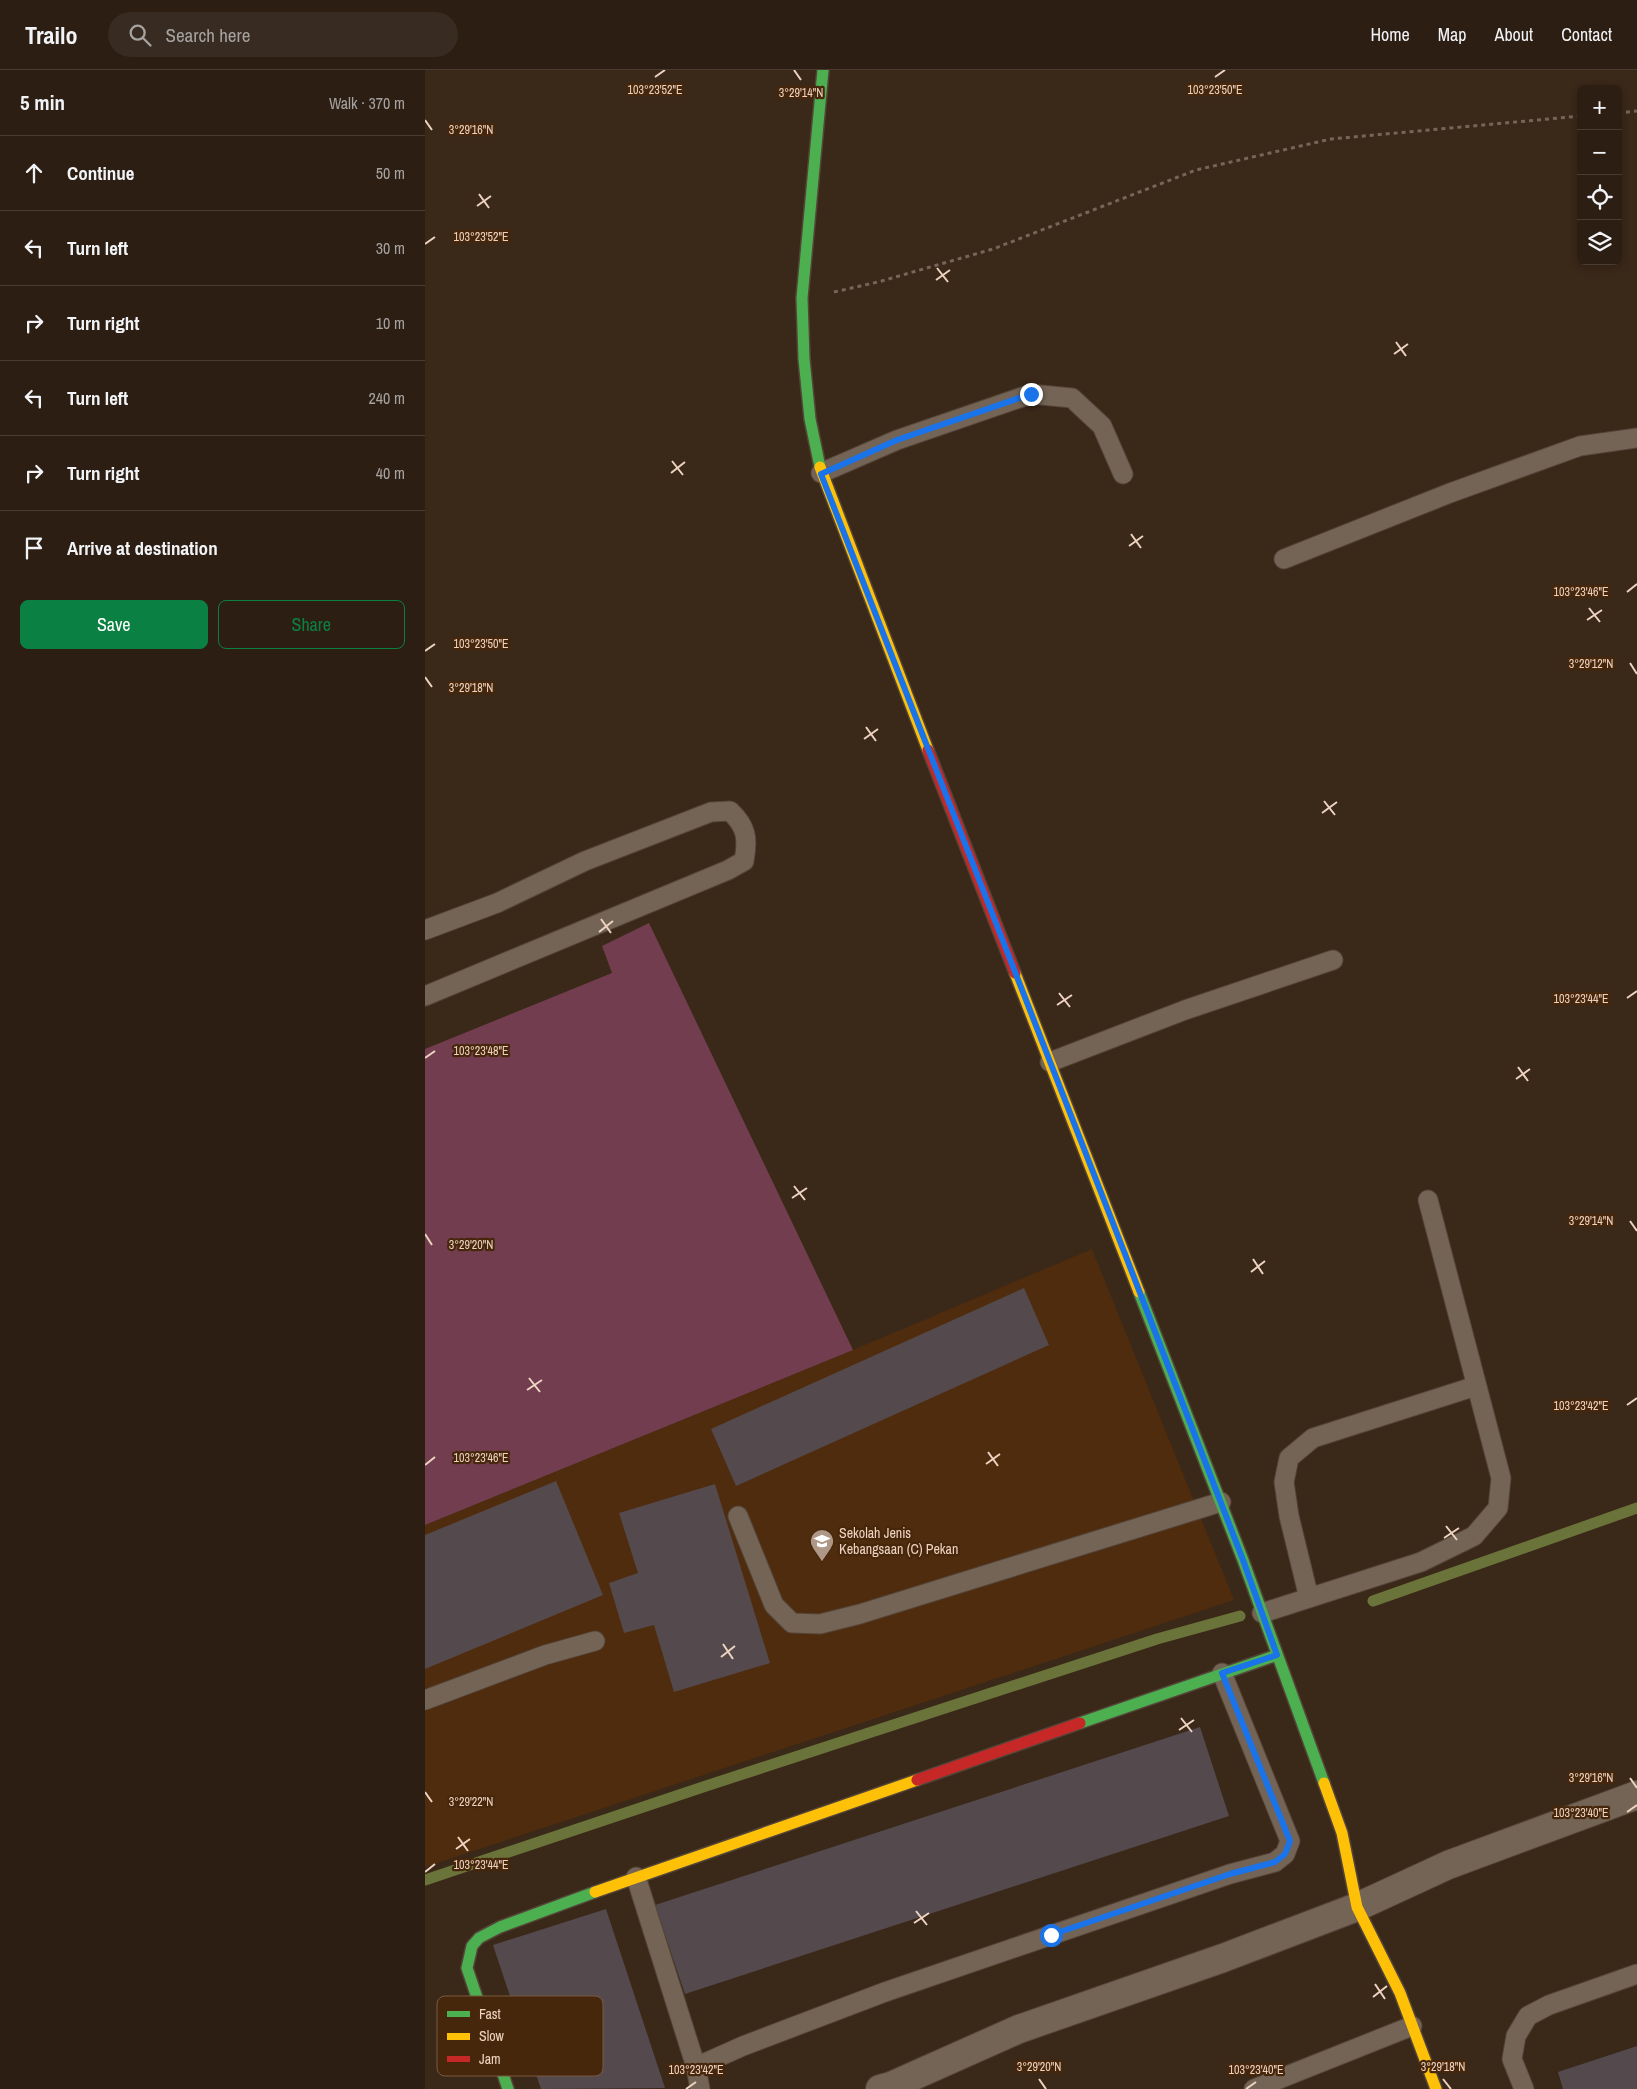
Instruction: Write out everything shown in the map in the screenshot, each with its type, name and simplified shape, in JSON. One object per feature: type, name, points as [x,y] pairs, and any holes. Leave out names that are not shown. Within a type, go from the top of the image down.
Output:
[{"type":"street","points":[[823,70],[802,298],[804,358],[810,419],[821,474],[1221,1502],[1342,1833],[1357,1907],[1399,1993],[1436,2089]]},
{"type":"street","points":[[475,1996],[467,1968],[469,1950],[480,1936],[500,1927],[1277,1655]]},
{"type":"street","points":[[888,2088],[1019,2029],[1223,1958],[1357,1907],[1448,1865],[1637,1795]]},
{"type":"street","points":[[503,2076],[508,2089]]},
{"type":"lane","points":[[821,474],[897,440],[1031,394],[1072,398],[1102,426],[1123,474]]},
{"type":"lane","points":[[1284,559],[1450,493],[1580,446],[1637,438]]},
{"type":"lane","points":[[425,930],[497,903],[585,861],[711,812],[730,811],[739,820],[746,834],[744,861],[728,870],[425,996]]},
{"type":"lane","points":[[1050,1062],[1185,1010],[1333,960]]},
{"type":"lane","points":[[1262,1613],[1421,1562],[1474,1536],[1498,1508],[1501,1478],[1427,1200]]},
{"type":"lane","points":[[1309,1598],[1289,1516],[1285,1490],[1284,1482],[1289,1458],[1313,1438],[1476,1386]]},
{"type":"lane","points":[[738,1516],[773,1605],[792,1623],[820,1624],[870,1611],[1221,1502]]},
{"type":"lane","points":[[425,1700],[545,1655],[595,1640]]},
{"type":"lane","points":[[696,2068],[743,2046],[885,1992],[1230,1874],[1275,1862],[1285,1854],[1290,1841],[1222,1673]]},
{"type":"lane","points":[[636,1878],[696,2068],[700,2089]]},
{"type":"lane","points":[[1524,2089],[1512,2059],[1516,2036],[1528,2016],[1549,2005],[1637,1974]]},
{"type":"lane","points":[[1254,2089],[1412,2026]]},
{"type":"path","points":[[1622,113],[1637,111]]},
{"type":"path","points":[[802,298],[878,282],[993,249],[1206,168],[1331,140],[1577,116]]},
{"type":"shaded area","points":[[649,923],[853,1350],[425,1525],[425,1049],[612,973],[602,946]]},
{"type":"shaded area","name":"Sekolah Jenis Kebangsaan (C) Pekan","points":[[1092,1249],[1234,1600],[425,1867],[425,1525],[853,1350]]},
{"type":"building","points":[[1024,1288],[1049,1345],[736,1486],[711,1429]]},
{"type":"building","points":[[556,1481],[603,1595],[425,1669],[425,1535]]},
{"type":"building","points":[[715,1484],[770,1663],[674,1692],[654,1625],[624,1633],[609,1583],[638,1573],[619,1513]]},
{"type":"building","points":[[1200,1727],[1229,1816],[685,1994],[655,1905]]},
{"type":"building","points":[[606,1909],[665,2088],[541,2089],[537,2076],[603,2076],[603,1996],[510,1996],[493,1945]]},
{"type":"building","points":[[1637,2046],[1637,2089],[1563,2089],[1558,2072]]},
{"type":"waterway","points":[[1373,1601],[1637,1508]]},
{"type":"waterway","points":[[425,1880],[1157,1639],[1240,1616]]},
{"type":"traffic: fast","points":[[820,467],[810,419],[804,359],[802,298],[823,70]]},
{"type":"traffic: fast","points":[[1139,1292],[1243,1560],[1324,1783]]},
{"type":"traffic: fast","points":[[1080,1723],[1277,1655]]},
{"type":"traffic: fast","points":[[476,1996],[467,1968],[472,1946],[479,1938],[500,1927],[595,1892]]},
{"type":"traffic: fast","points":[[504,2076],[508,2089]]},
{"type":"traffic: slow","points":[[820,467],[928,750]]},
{"type":"traffic: slow","points":[[1015,973],[1139,1292]]},
{"type":"traffic: slow","points":[[595,1892],[917,1780]]},
{"type":"traffic: slow","points":[[1324,1783],[1342,1833],[1357,1907],[1400,1993],[1436,2089]]},
{"type":"traffic: jam","points":[[928,750],[1015,973]]},
{"type":"traffic: jam","points":[[917,1780],[1080,1723]]},
{"type":"place","name":"Sekolah Jenis Kebangsaan (C) Pekan","points":[[822,1562]]},
{"type":"route","points":[[1031,394],[897,440],[821,474],[1125,1254],[1243,1560],[1277,1655],[1222,1673],[1290,1841],[1285,1854],[1275,1862],[1230,1874],[1051,1935]]}]
